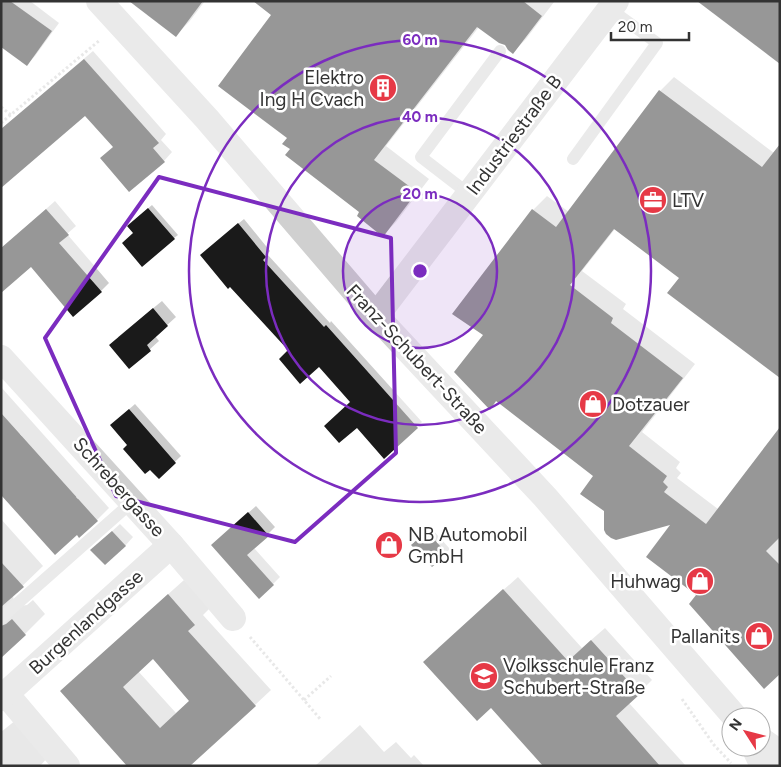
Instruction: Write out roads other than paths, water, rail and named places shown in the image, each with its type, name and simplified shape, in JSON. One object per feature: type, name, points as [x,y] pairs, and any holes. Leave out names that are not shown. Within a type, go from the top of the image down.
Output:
[{"type":"street","name":"Franz-Schubert-Straße","points":[[99,1],[208,119],[376,316],[545,496],[726,707]]},
{"type":"street","name":"Industriestraße B","points":[[376,316],[613,5]]},
{"type":"street","name":"Schrebergasse","points":[[1,358],[171,545],[234,618]]},
{"type":"street","name":"Burgenlandgasse","points":[[3,694],[171,545]]},
{"type":"street","points":[[3,694],[67,766]]},
{"type":"lane","points":[[573,159],[657,43],[613,5]]},
{"type":"lane","points":[[469,194],[421,157],[500,52]]},
{"type":"lane","points":[[1,618],[132,502]]},
{"type":"place","name":"Elektro Ing H Cvach","points":[[383,88]]},
{"type":"place","name":"LTV","points":[[653,200]]},
{"type":"place","name":"Dotzauer","points":[[593,404]]},
{"type":"place","name":"NB Automobil GmbH","points":[[389,545]]},
{"type":"place","name":"Huhwag","points":[[700,581]]},
{"type":"place","name":"Pallanits","points":[[759,636]]},
{"type":"place","name":"Volksschule Franz Schubert-Straße","points":[[484,676]]}]
